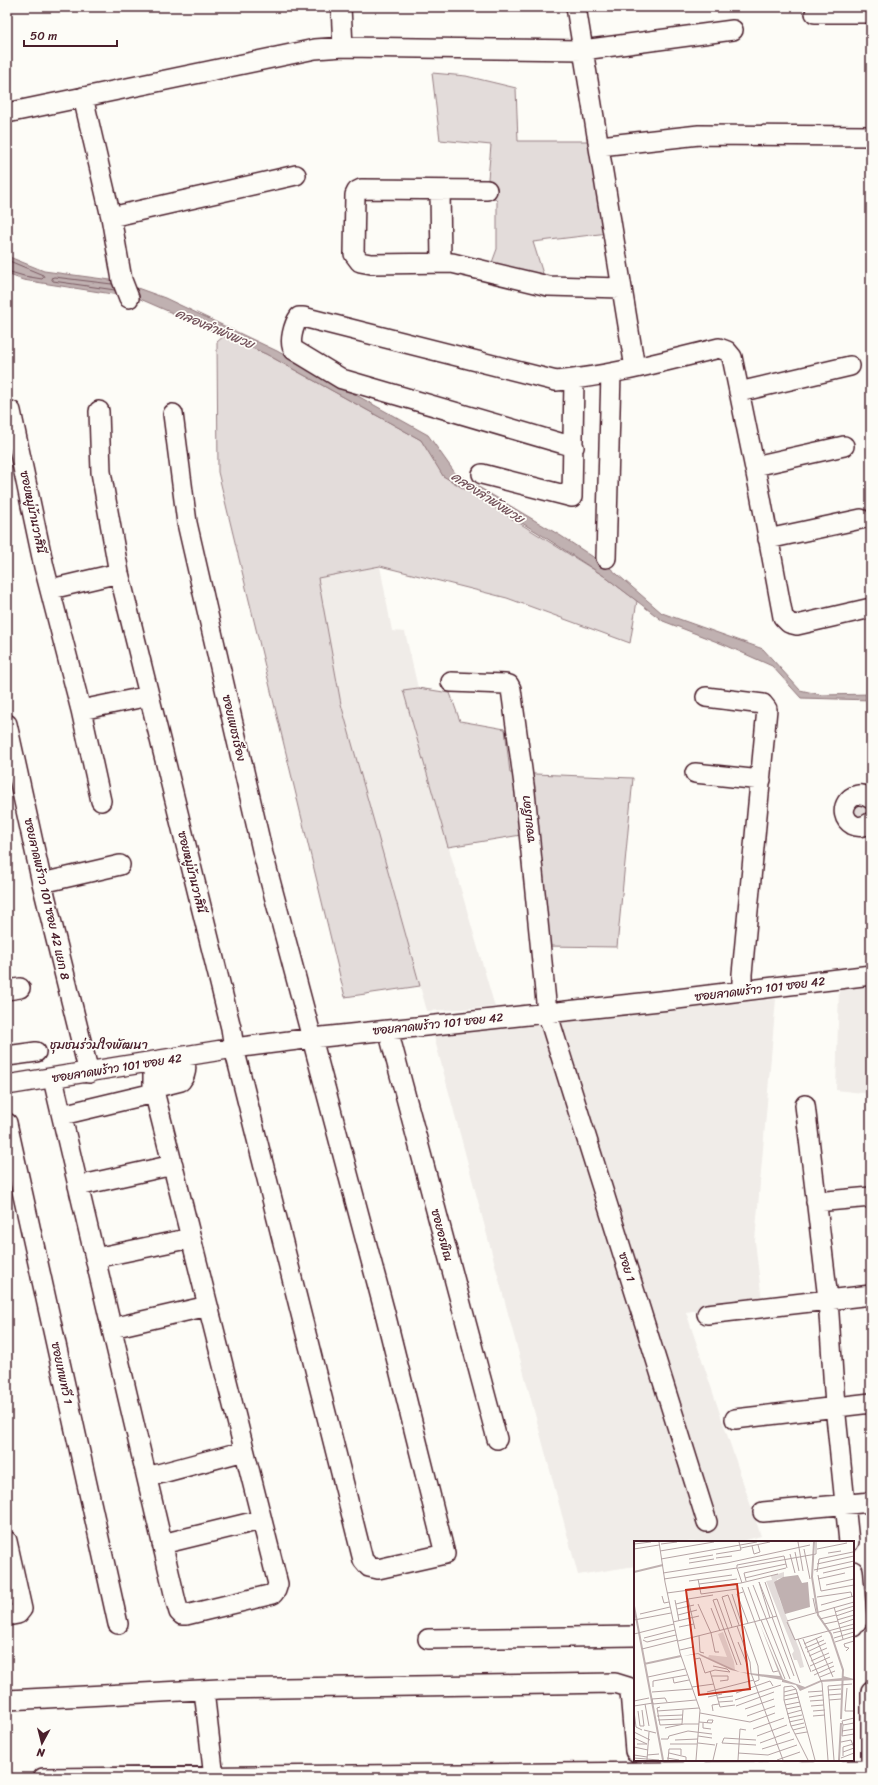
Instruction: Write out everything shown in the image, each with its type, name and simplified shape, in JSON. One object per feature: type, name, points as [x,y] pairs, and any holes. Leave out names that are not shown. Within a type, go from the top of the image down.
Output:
[{"type":"street","points":[[341,7],[343,47]]},
{"type":"street","points":[[576,7],[600,146],[621,288],[635,368]]},
{"type":"street","points":[[815,13],[871,13]]},
{"type":"street","points":[[7,113],[315,49],[343,47],[583,50],[733,30]]},
{"type":"street","points":[[83,97],[111,217],[122,280],[129,298]]},
{"type":"street","points":[[600,146],[699,134],[871,136]]},
{"type":"street","points":[[111,217],[296,175]]},
{"type":"street","points":[[440,190],[441,264]]},
{"type":"street","points":[[487,190],[357,191],[355,195],[354,254],[360,262],[371,264],[452,263],[548,286],[621,288]]},
{"type":"street","points":[[574,447],[342,379],[294,350],[292,347],[292,341],[297,320],[299,317],[303,317],[556,381],[574,380],[611,374],[719,348],[727,351],[732,357],[755,466],[783,617],[789,623],[797,625],[871,608]]},
{"type":"street","points":[[739,392],[850,366]]},
{"type":"street","points":[[606,558],[611,374]]},
{"type":"street","points":[[482,474],[572,497],[574,380]]},
{"type":"street","name":"ซอยหมู่บ้านวาสินี","points":[[11,411],[44,567],[51,589],[81,710],[101,801]]},
{"type":"street","name":"ซอยหมู่บ้านวาสินี","points":[[99,412],[101,472],[119,573],[231,1028],[234,1048]]},
{"type":"street","name":"ซอยเพชรเรือง","points":[[173,414],[187,523],[263,854],[313,1038],[445,1554],[378,1569],[369,1567],[363,1560],[234,1048]]},
{"type":"street","points":[[755,466],[844,446]]},
{"type":"street","points":[[768,539],[861,519]]},
{"type":"street","points":[[51,589],[119,573]]},
{"type":"street","name":"ซอยปรีดา","points":[[451,682],[504,684],[509,685],[511,689],[525,792],[547,1012]]},
{"type":"street","points":[[81,710],[149,696]]},
{"type":"street","points":[[706,697],[763,704],[766,706],[767,713],[742,974],[742,991]]},
{"type":"street","name":"ซอยลาดพร้าว 101 ซอย 42 แยก 8","points":[[7,724],[42,883],[89,1073]]},
{"type":"street","points":[[694,773],[761,780]]},
{"type":"street","points":[[871,799],[862,795],[851,798],[847,801],[844,812],[848,821],[856,826],[866,825],[871,822]]},
{"type":"street","points":[[42,883],[120,866]]},
{"type":"street","name":"ซอยลาดพร้าว 101 ซอย 42","points":[[7,1085],[177,1059],[234,1048],[742,991],[871,975]]},
{"type":"street","name":"ซอย 1","points":[[547,1012],[707,1522]]},
{"type":"street","name":"ซอยอรพิณ","points":[[388,1030],[497,1439]]},
{"type":"street","points":[[7,1056],[36,1052]]},
{"type":"street","points":[[53,1078],[176,1602],[179,1612],[186,1616],[273,1594],[278,1584],[154,1091],[152,1080],[153,1075],[171,1069],[177,1059]]},
{"type":"street","points":[[62,1114],[154,1091]]},
{"type":"street","points":[[805,1105],[828,1299],[836,1406],[850,1541]]},
{"type":"street","name":"ซอยเทพทวี 1","points":[[7,1122],[118,1624]]},
{"type":"street","points":[[78,1186],[173,1165]]},
{"type":"street","points":[[816,1202],[871,1196]]},
{"type":"street","points":[[95,1258],[191,1238]]},
{"type":"street","points":[[707,1314],[871,1295]]},
{"type":"street","points":[[112,1328],[208,1306]]},
{"type":"street","points":[[735,1419],[871,1403]]},
{"type":"street","points":[[147,1477],[244,1451]]},
{"type":"street","points":[[763,1512],[871,1502]]},
{"type":"street","points":[[162,1544],[261,1520]]},
{"type":"street","points":[[7,1541],[22,1609],[18,1614],[7,1616]]},
{"type":"street","points":[[854,1572],[863,1592],[857,1621],[854,1626]]},
{"type":"street","points":[[428,1639],[634,1636]]},
{"type":"street","points":[[8,1700],[227,1689],[615,1682],[628,1687],[630,1692],[634,1739]]},
{"type":"street","points":[[204,1691],[214,1777]]},
{"type":"street","points":[[43,1778],[214,1777],[637,1770],[871,1770],[871,1691]]},
{"type":"shaded area","points":[[432,73],[466,76],[516,88],[518,141],[595,141],[608,233],[533,242],[544,277],[490,268],[497,249],[497,201],[487,190],[491,145],[440,140]]},
{"type":"shaded area","points":[[224,336],[266,354],[421,440],[444,476],[604,576],[637,601],[630,643],[507,598],[380,566],[318,578],[341,704],[420,986],[345,997],[218,472],[217,342]]},
{"type":"shaded area","points":[[380,566],[392,631],[405,632],[418,688],[403,690],[495,1007],[427,1011],[341,704],[318,578]]},
{"type":"shaded area","points":[[418,688],[450,693],[460,721],[505,729],[510,773],[633,778],[617,947],[546,946],[521,835],[448,847],[403,690]]},
{"type":"shaded area","points":[[854,803],[869,806],[869,815],[858,820],[851,808]]},
{"type":"shaded area","points":[[871,984],[871,1094],[836,1090],[839,988]]},
{"type":"shaded area","points":[[776,999],[755,1241],[762,1301],[686,1312],[761,1536],[743,1541],[634,1541],[634,1566],[578,1575],[433,1033],[589,1016]]},
{"type":"water","name":"คลองลำพังพวย","points":[[7,256],[44,271],[118,281],[165,298],[277,351],[428,435],[455,473],[561,536],[610,568],[662,613],[763,649],[800,690],[822,695],[871,694],[871,700],[801,698],[772,666],[725,645],[663,621],[604,576],[537,532],[443,476],[421,440],[266,354],[138,298],[23,280],[7,274]]},
{"type":"district","name":"ชุมชนร่วมใจพัฒนา","points":[[99,1044]]}]
